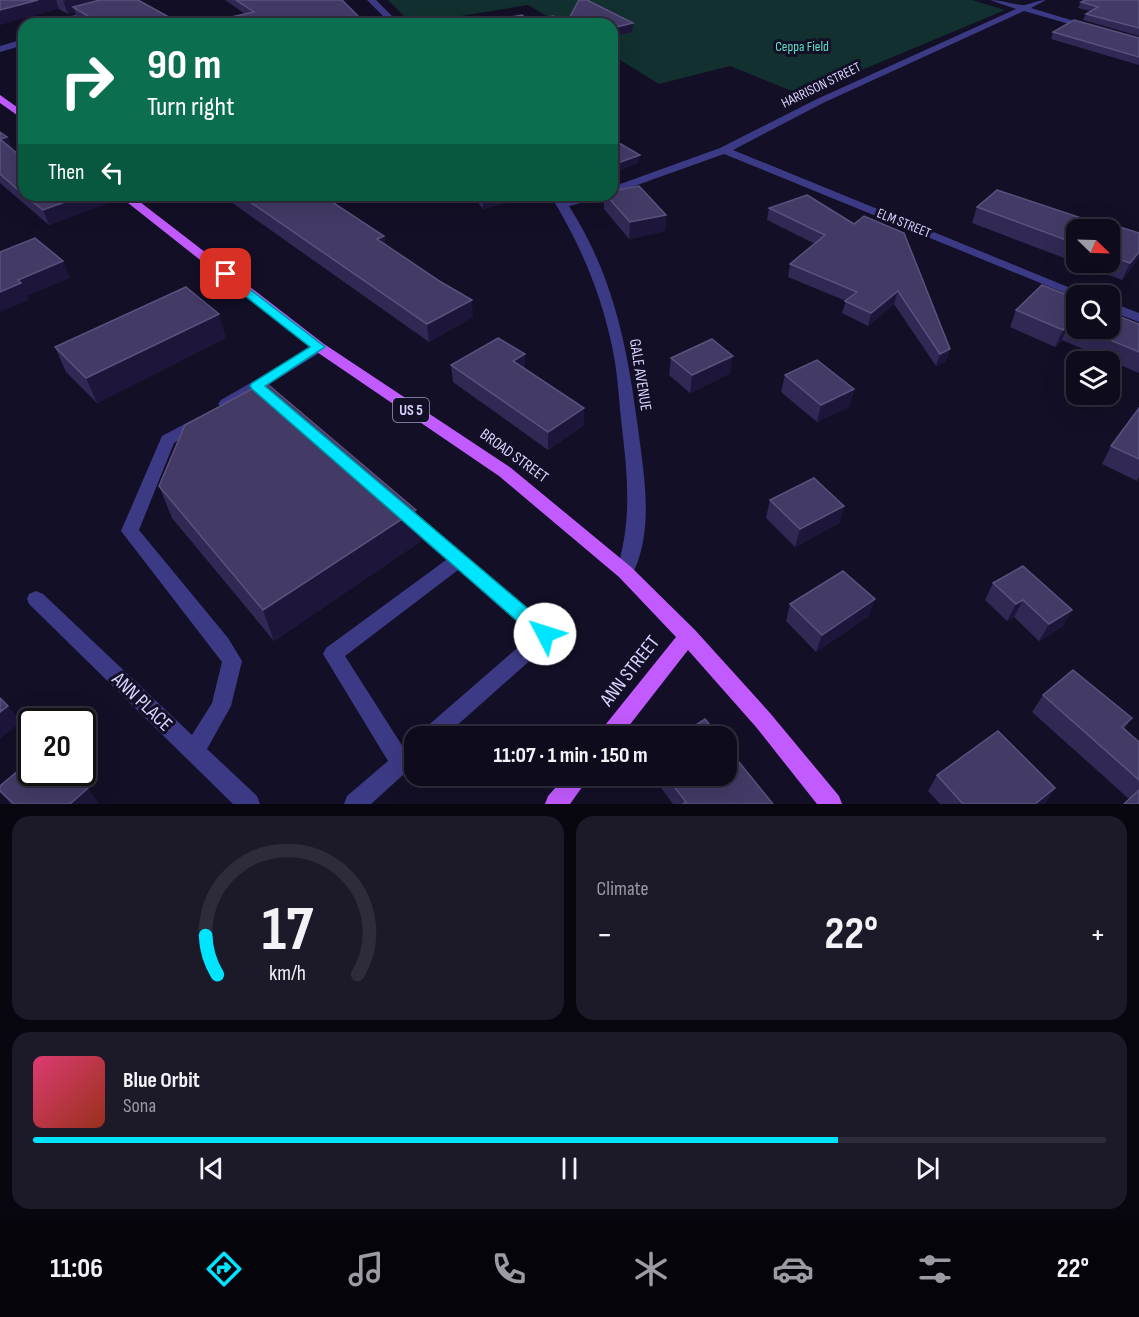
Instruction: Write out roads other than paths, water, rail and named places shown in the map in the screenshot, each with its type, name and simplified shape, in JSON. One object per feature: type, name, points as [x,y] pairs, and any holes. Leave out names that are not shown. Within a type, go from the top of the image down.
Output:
[{"type":"main road","points":[[0,98],[18,112]]},
{"type":"main road","name":"BROAD STREET","points":[[132,201],[319,347],[505,472],[625,572],[688,636],[763,720],[831,804]]},
{"type":"main road","name":"ANN STREET","points":[[617,726],[688,636]]},
{"type":"main road","points":[[556,804],[571,786]]},
{"type":"street","points":[[371,0],[390,18]]},
{"type":"street","points":[[994,0],[1097,29]]},
{"type":"street","name":"HARRISON STREET","points":[[618,189],[724,150],[820,101],[1042,0]]},
{"type":"street","points":[[69,18],[101,9]]},
{"type":"street","points":[[0,49],[18,44]]},
{"type":"street","name":"ELM STREET","points":[[724,150],[1066,289]]},
{"type":"street","name":"GALE AVENUE","points":[[560,201],[591,260],[608,302],[620,352],[639,494],[633,552],[625,572]]},
{"type":"street","points":[[1120,310],[1139,318]]},
{"type":"street","points":[[194,751],[221,706],[232,661],[221,644],[130,531],[168,440],[319,347]]},
{"type":"street","points":[[256,386],[274,401]]},
{"type":"street","points":[[388,500],[545,634],[442,726]]},
{"type":"street","points":[[404,752],[333,654],[459,560]]},
{"type":"street","name":"ANN PLACE","points":[[36,599],[249,804]]},
{"type":"street","points":[[355,804],[404,761]]},
{"type":"park label","name":"Ceppa Field","points":[[802,46]]}]
